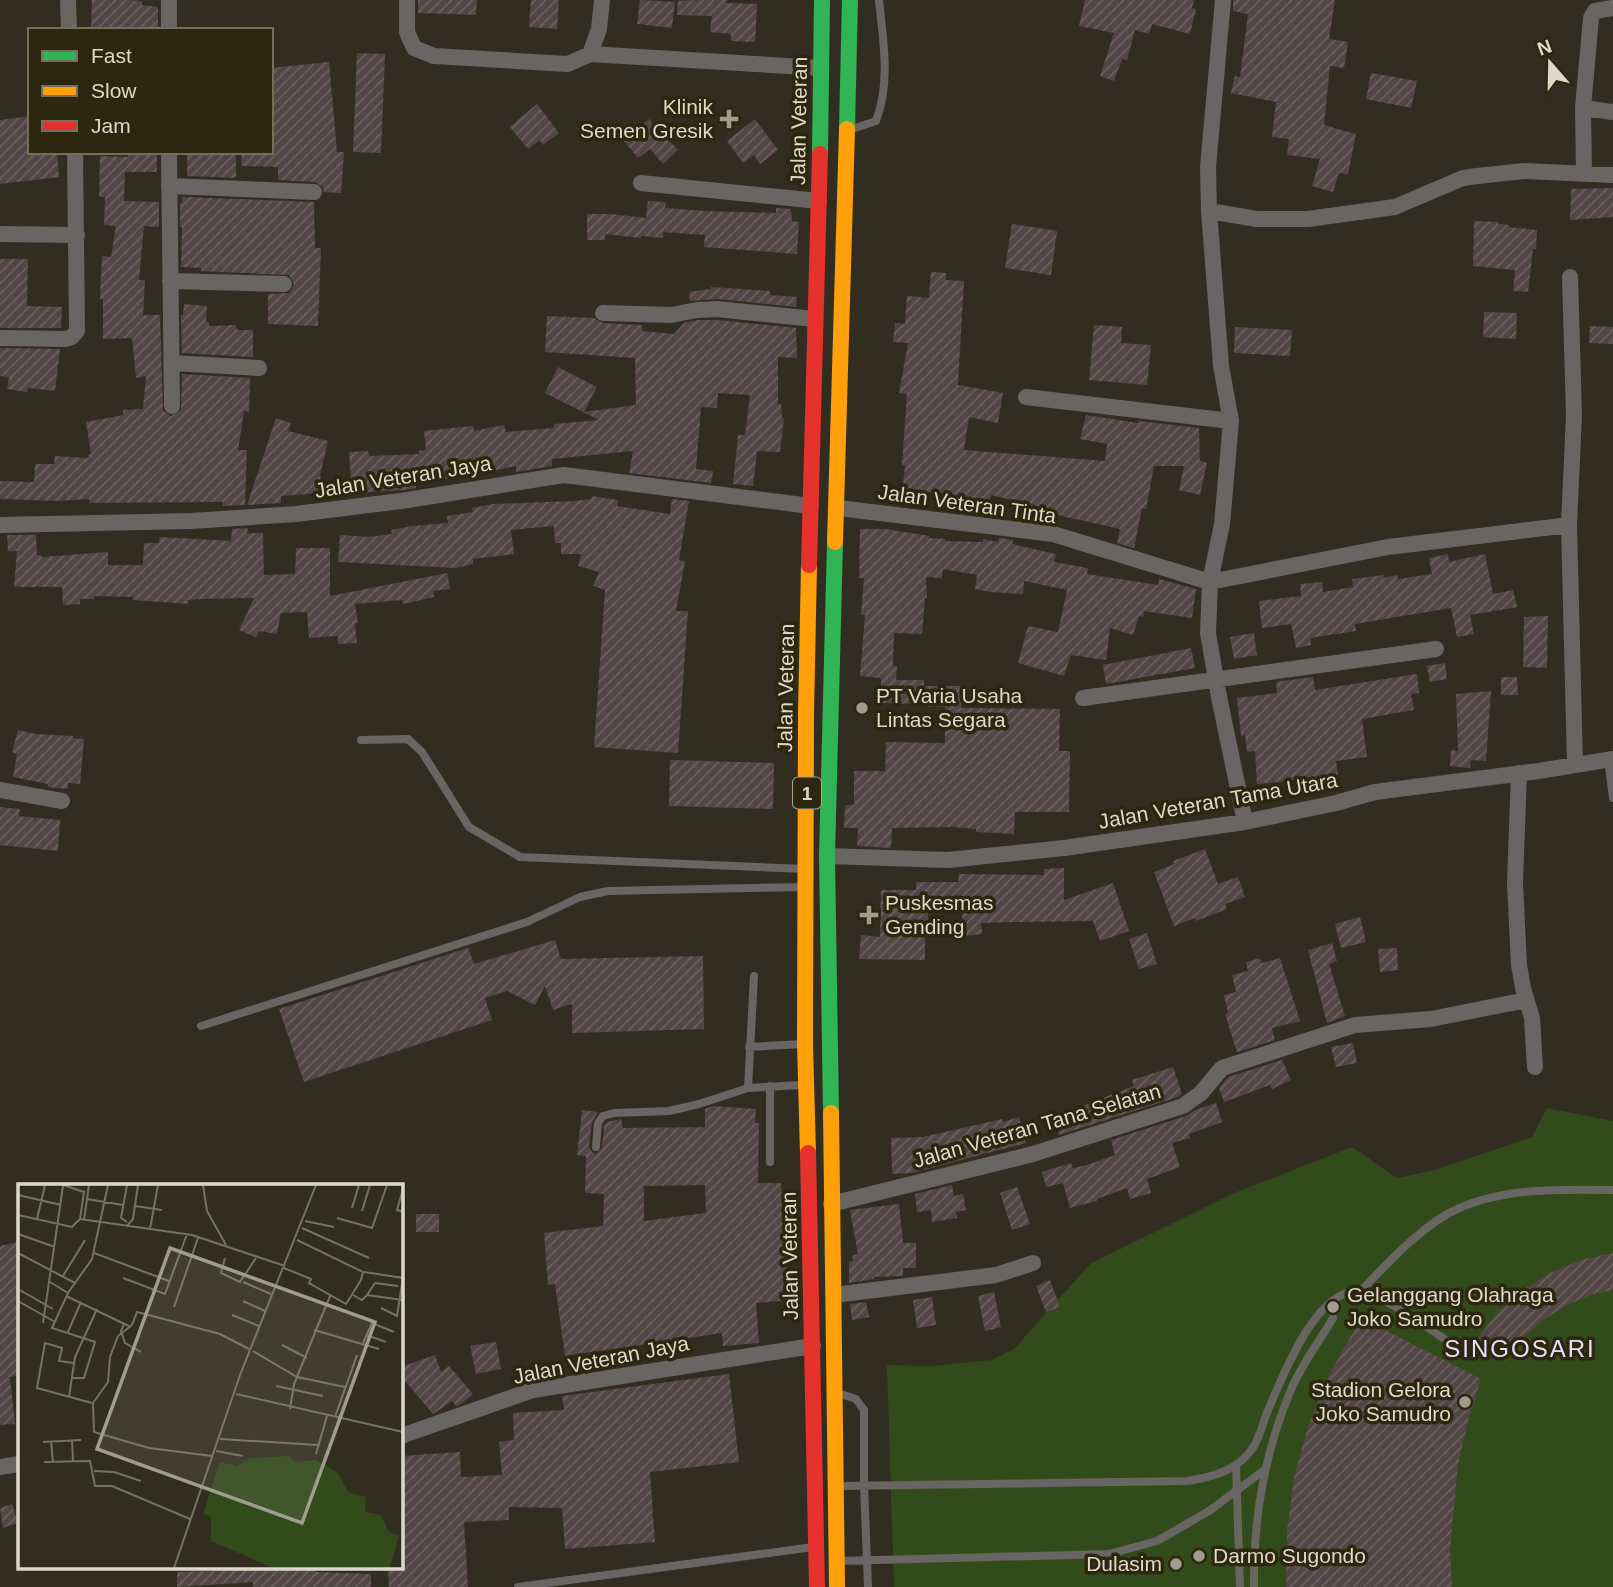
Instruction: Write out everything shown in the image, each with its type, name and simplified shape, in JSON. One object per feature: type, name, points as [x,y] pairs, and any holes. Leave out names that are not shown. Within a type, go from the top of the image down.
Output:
[{"type":"highway","name":"Jalan Veteran","points":[[817,1587],[805,1044],[806,714],[822,0]]},
{"type":"highway","name":"Jalan Veteran","points":[[837,1587],[827,856],[850,0]]},
{"type":"highway","points":[[816,1554],[837,1562]]},
{"type":"street","points":[[68,0],[69,28]]},
{"type":"street","points":[[169,0],[169,28]]},
{"type":"street","points":[[407,0],[407,32],[414,48],[434,56],[568,64],[590,54],[821,68]]},
{"type":"street","points":[[590,54],[599,29],[602,0]]},
{"type":"street","points":[[1223,0],[1208,167],[1221,366],[1231,421],[1222,524],[1210,582],[1208,633],[1245,822]]},
{"type":"street","points":[[1584,174],[1583,108],[1591,18],[1595,11],[1613,8]]},
{"type":"street","points":[[1583,108],[1613,112]]},
{"type":"street","points":[[0,338],[65,339],[75,335],[77,331],[75,154]]},
{"type":"street","points":[[169,154],[172,406]]},
{"type":"street","points":[[1209,211],[1257,219],[1308,219],[1395,207],[1463,178],[1524,171],[1613,175]]},
{"type":"street","points":[[641,183],[819,201]]},
{"type":"street","points":[[169,186],[314,192]]},
{"type":"street","points":[[0,234],[77,235]]},
{"type":"street","points":[[1570,277],[1574,415],[1569,525],[1575,764]]},
{"type":"street","points":[[170,282],[284,284]]},
{"type":"street","points":[[603,313],[671,314],[717,309],[814,319]]},
{"type":"street","points":[[172,363],[259,368]]},
{"type":"street","points":[[1026,397],[1231,421]]},
{"type":"street","name":"Jalan Veteran Jaya","points":[[0,525],[191,521],[296,514],[401,501],[564,475],[811,506]]},
{"type":"street","name":"Jalan Veteran Tinta","points":[[838,508],[1053,534],[1210,582]]},
{"type":"street","points":[[1210,582],[1388,547],[1569,525]]},
{"type":"street","points":[[1083,698],[1436,649]]},
{"type":"street","name":"Jalan Veteran Tama Utara","points":[[827,856],[948,860],[1064,848],[1245,822],[1375,792],[1611,759]]},
{"type":"street","points":[[1519,773],[1515,883],[1519,965],[1532,1018],[1535,1067]]},
{"type":"street","points":[[0,790],[62,801]]},
{"type":"street","name":"Jalan Veteran Tana Selatan","points":[[831,1204],[1033,1154],[1183,1106],[1201,1093],[1222,1068],[1354,1025],[1431,1020],[1526,1000]]},
{"type":"street","points":[[834,1295],[996,1275],[1033,1263]]},
{"type":"street","name":"Jalan Veteran Jaya","points":[[402,1436],[533,1390],[813,1346]]},
{"type":"street","points":[[0,1467],[18,1464]]},
{"type":"lane","points":[[847,130],[876,121],[882,104],[885,61],[879,0]]},
{"type":"lane","points":[[361,740],[408,739],[422,752],[469,827],[520,857],[807,869]]},
{"type":"lane","points":[[1611,759],[1613,798]]},
{"type":"lane","points":[[201,1026],[527,922],[580,897],[608,891],[807,887]]},
{"type":"lane","points":[[748,1088],[754,976]]},
{"type":"lane","points":[[749,1047],[805,1044]]},
{"type":"lane","points":[[596,1147],[598,1124],[603,1116],[614,1113],[669,1111],[748,1088],[807,1084]]},
{"type":"lane","points":[[770,1086],[770,1162]]},
{"type":"lane","points":[[1360,1292],[1403,1247],[1445,1215],[1495,1196],[1554,1188],[1613,1190]]},
{"type":"lane","points":[[836,1486],[1187,1481],[1213,1477],[1236,1466],[1252,1449],[1286,1367],[1322,1309],[1338,1294],[1360,1292],[1388,1304],[1462,1351]]},
{"type":"lane","points":[[1254,1587],[1255,1528],[1263,1471],[1290,1391],[1333,1318]]},
{"type":"lane","points":[[835,1392],[856,1399],[864,1410],[868,1587]]},
{"type":"lane","points":[[1236,1466],[1240,1587]]},
{"type":"lane","points":[[837,1562],[867,1559],[1109,1554],[1157,1541],[1209,1511],[1263,1471]]},
{"type":"lane","points":[[519,1587],[816,1554]]},
{"type":"green space","name":"Gelanggang Olahraga Joko Samudro","points":[[1547,1108],[1613,1121],[1613,1587],[894,1587],[887,1365],[932,1366],[991,1360],[1014,1349],[1090,1264],[1234,1193],[1352,1147],[1397,1178],[1435,1170],[1532,1137]]},
{"type":"building","points":[[92,0],[142,1],[142,5],[158,7],[158,28],[91,28]]},
{"type":"building","points":[[418,0],[477,0],[476,15],[418,13]]},
{"type":"building","points":[[531,0],[559,0],[557,29],[529,27]]},
{"type":"building","points":[[640,0],[675,2],[672,28],[637,24]]},
{"type":"building","points":[[1085,0],[1194,0],[1192,8],[1196,9],[1190,34],[1152,24],[1149,34],[1135,30],[1127,60],[1122,59],[1114,81],[1100,76],[1114,33],[1079,26]]},
{"type":"building","points":[[1233,0],[1335,0],[1329,39],[1348,42],[1344,68],[1330,66],[1324,125],[1356,134],[1348,174],[1339,173],[1333,192],[1312,186],[1320,159],[1287,155],[1289,139],[1272,137],[1276,102],[1231,93],[1235,76],[1240,77],[1248,14],[1233,11]]},
{"type":"building","points":[[678,1],[757,4],[755,42],[731,41],[731,34],[710,32],[712,16],[677,15]]},
{"type":"building","points":[[357,53],[385,54],[381,153],[353,152]]},
{"type":"building","points":[[329,62],[337,152],[344,152],[341,193],[324,192],[323,187],[315,182],[278,180],[278,167],[241,166],[242,154],[273,154],[273,68]]},
{"type":"building","points":[[1371,73],[1417,81],[1411,108],[1366,99]]},
{"type":"building","points":[[537,104],[559,133],[543,145],[540,140],[528,149],[510,127]]},
{"type":"building","points":[[28,116],[28,154],[57,154],[59,177],[0,184],[0,120]]},
{"type":"building","points":[[649,119],[678,150],[663,164],[650,149],[638,158],[624,141]]},
{"type":"building","points":[[755,119],[778,150],[760,164],[754,155],[743,163],[727,141]]},
{"type":"building","points":[[128,154],[157,154],[157,172],[125,172],[124,201],[159,202],[159,227],[144,226],[139,280],[145,280],[143,315],[160,315],[163,411],[171,416],[181,410],[182,374],[250,378],[249,412],[244,411],[238,450],[247,450],[245,505],[223,506],[223,502],[89,503],[89,499],[0,499],[0,481],[34,482],[35,464],[54,464],[55,456],[89,458],[88,455],[91,454],[86,422],[123,415],[123,410],[143,409],[146,376],[136,378],[132,338],[103,339],[103,299],[100,299],[102,256],[111,257],[116,226],[104,225],[105,197],[99,197],[100,156],[128,157]]},
{"type":"building","points":[[187,154],[236,154],[236,178],[187,176]]},
{"type":"building","points":[[1613,188],[1613,217],[1570,220],[1571,189]]},
{"type":"building","points":[[182,197],[314,202],[315,248],[321,248],[318,326],[268,324],[268,294],[290,293],[294,284],[289,275],[201,271],[201,268],[181,267]]},
{"type":"building","points":[[648,201],[666,202],[665,208],[706,211],[776,213],[776,208],[791,209],[792,221],[799,222],[797,254],[704,247],[705,235],[663,232],[663,238],[605,234],[605,240],[587,240],[587,214],[646,218]]},
{"type":"building","points":[[1474,221],[1498,222],[1509,227],[1537,230],[1528,292],[1513,291],[1515,270],[1473,266]]},
{"type":"building","points":[[1012,224],[1057,231],[1051,275],[1005,268]]},
{"type":"building","points":[[0,259],[28,259],[27,306],[62,307],[61,328],[0,328]]},
{"type":"building","points":[[931,272],[946,273],[946,280],[964,281],[958,385],[1003,393],[998,423],[969,417],[964,450],[1105,461],[1107,444],[1080,439],[1086,415],[1199,428],[1200,461],[1207,463],[1200,495],[1179,490],[1184,466],[1154,466],[1146,509],[1142,508],[1134,548],[1117,543],[1120,529],[1040,511],[1040,507],[991,495],[989,504],[947,497],[947,494],[918,491],[916,505],[901,504],[907,394],[899,393],[908,343],[893,342],[895,323],[905,324],[907,296],[929,298]]},
{"type":"building","points":[[711,287],[770,291],[770,295],[797,297],[796,307],[718,299],[690,301],[689,292]]},
{"type":"building","points":[[184,304],[207,306],[206,322],[209,322],[209,326],[236,325],[237,330],[253,330],[253,357],[182,353],[181,315]]},
{"type":"building","points":[[1484,312],[1517,313],[1516,339],[1483,337]]},
{"type":"building","points":[[547,316],[594,318],[603,323],[642,325],[642,331],[674,334],[684,323],[698,320],[796,328],[797,358],[778,357],[778,404],[781,404],[784,418],[780,452],[757,451],[753,486],[733,484],[738,435],[745,435],[750,395],[718,393],[717,408],[701,407],[696,469],[713,471],[711,483],[629,473],[633,451],[552,459],[552,466],[516,472],[516,466],[468,476],[415,482],[416,488],[404,490],[352,493],[349,452],[368,451],[369,456],[420,454],[419,451],[426,450],[424,431],[473,426],[474,431],[504,425],[506,432],[554,428],[554,424],[599,420],[545,393],[558,367],[597,387],[584,412],[636,405],[635,358],[545,352]]},
{"type":"building","points":[[1094,325],[1122,327],[1121,343],[1151,345],[1147,385],[1089,380]]},
{"type":"building","points":[[1590,326],[1613,327],[1613,344],[1589,343]]},
{"type":"building","points":[[1235,327],[1292,330],[1290,356],[1234,353]]},
{"type":"building","points":[[0,348],[60,349],[55,391],[28,388],[27,392],[7,389],[9,377],[0,376]]},
{"type":"building","points":[[276,418],[291,423],[288,431],[328,441],[320,475],[323,493],[281,496],[281,503],[247,505]]},
{"type":"building","points":[[592,496],[618,500],[617,506],[670,514],[672,499],[689,501],[679,560],[685,561],[676,611],[688,611],[678,753],[594,747],[605,590],[593,586],[599,572],[578,566],[581,554],[561,554],[561,543],[555,543],[554,526],[511,530],[514,554],[473,559],[473,564],[456,568],[338,562],[340,535],[369,537],[392,534],[391,530],[412,526],[448,523],[447,516],[473,512],[472,508],[493,504],[575,501],[591,499]]},
{"type":"building","points":[[248,528],[247,533],[263,533],[264,575],[295,574],[296,548],[330,548],[330,596],[447,573],[450,589],[433,591],[434,597],[403,604],[402,600],[355,604],[357,643],[338,644],[338,636],[309,638],[307,612],[281,613],[277,634],[259,631],[256,637],[239,630],[254,598],[187,600],[189,604],[133,600],[133,597],[94,596],[94,599],[80,599],[80,604],[63,605],[62,587],[14,587],[17,551],[8,551],[7,535],[36,535],[37,555],[41,557],[108,552],[108,565],[143,565],[144,543],[159,543],[159,537],[231,541],[232,529]]},
{"type":"building","points":[[860,529],[886,529],[945,541],[983,542],[983,539],[998,542],[999,538],[1013,540],[1012,544],[1056,554],[1054,562],[1088,568],[1087,574],[1158,585],[1159,579],[1196,589],[1192,618],[1144,611],[1143,617],[1139,616],[1133,635],[1110,628],[1106,660],[1071,655],[1064,676],[1018,663],[1028,626],[1058,632],[1067,590],[1024,581],[1023,594],[991,592],[975,589],[977,575],[943,569],[942,578],[926,577],[927,598],[922,634],[894,633],[893,666],[897,666],[896,680],[924,680],[924,686],[961,686],[961,708],[1060,709],[1059,751],[1070,751],[1069,812],[1015,812],[1014,834],[976,832],[976,829],[953,827],[892,828],[891,848],[857,846],[858,828],[844,828],[845,805],[854,805],[854,771],[885,771],[886,742],[945,743],[945,707],[881,703],[881,678],[860,676],[865,615],[861,615],[864,578],[859,578]]},
{"type":"building","points":[[1448,554],[1449,562],[1485,554],[1493,594],[1513,590],[1517,607],[1470,615],[1474,634],[1457,637],[1451,608],[1355,624],[1356,631],[1310,638],[1311,645],[1296,648],[1291,624],[1262,628],[1259,601],[1301,596],[1300,584],[1322,582],[1323,592],[1353,587],[1352,579],[1397,575],[1398,579],[1432,574],[1429,558]]},
{"type":"building","points":[[1548,616],[1547,668],[1523,667],[1524,617]]},
{"type":"building","points":[[1254,633],[1257,655],[1234,659],[1230,637]]},
{"type":"building","points":[[1191,648],[1195,668],[1106,684],[1103,665]]},
{"type":"building","points":[[1445,663],[1447,679],[1430,682],[1427,666]]},
{"type":"building","points":[[1417,674],[1419,693],[1411,694],[1414,710],[1362,719],[1367,757],[1336,761],[1338,776],[1257,784],[1255,751],[1247,752],[1245,735],[1241,736],[1237,698],[1277,693],[1276,682],[1313,677],[1315,690]]},
{"type":"building","points":[[1501,677],[1517,677],[1518,695],[1501,695]]},
{"type":"building","points":[[1491,691],[1486,761],[1471,760],[1470,768],[1450,766],[1451,750],[1458,751],[1456,694]]},
{"type":"building","points":[[18,730],[84,739],[80,784],[68,783],[68,789],[48,787],[48,784],[13,777],[17,754],[12,752]]},
{"type":"building","points":[[670,760],[774,763],[773,809],[669,806]]},
{"type":"building","points":[[0,807],[20,809],[19,816],[60,820],[58,851],[0,845]]},
{"type":"building","points":[[1205,849],[1218,884],[1238,877],[1245,897],[1225,904],[1227,909],[1174,926],[1154,872],[1174,864],[1173,861]]},
{"type":"building","points":[[1064,868],[1064,900],[1113,883],[1129,931],[1100,941],[1093,921],[981,923],[982,934],[964,936],[961,898],[933,897],[928,899],[925,960],[859,959],[861,935],[880,937],[881,890],[916,890],[916,882],[958,882],[959,874],[1044,875],[1044,869]]},
{"type":"building","points":[[1360,917],[1366,942],[1341,948],[1335,924]]},
{"type":"building","points":[[1147,933],[1157,964],[1139,969],[1129,939]]},
{"type":"building","points":[[555,940],[561,959],[703,956],[704,1029],[572,1033],[572,1004],[553,1010],[545,986],[535,1005],[507,991],[485,998],[492,1020],[304,1082],[279,1009],[468,948],[474,964]]},
{"type":"building","points":[[1332,943],[1337,961],[1329,964],[1345,1016],[1327,1023],[1308,950]]},
{"type":"building","points":[[1397,948],[1398,970],[1380,972],[1378,949]]},
{"type":"building","points":[[1260,958],[1262,963],[1280,958],[1300,1021],[1272,1028],[1275,1040],[1237,1052],[1225,1014],[1228,1013],[1224,995],[1236,992],[1232,975],[1248,971],[1246,962]]},
{"type":"building","points":[[1353,1043],[1357,1063],[1336,1067],[1331,1047]]},
{"type":"building","points":[[1282,1060],[1291,1080],[1272,1089],[1270,1085],[1224,1102],[1219,1088],[1228,1077]]},
{"type":"building","points":[[1173,1067],[1182,1094],[1178,1097],[1059,1135],[1056,1120],[1074,1116],[1072,1110],[1134,1086],[1132,1080]]},
{"type":"building","points":[[1216,1103],[1222,1122],[1189,1134],[1190,1138],[1172,1143],[1180,1167],[1147,1179],[1151,1193],[1130,1199],[1127,1188],[1097,1201],[1070,1208],[1063,1183],[1046,1187],[1042,1172],[1071,1163],[1073,1168],[1087,1165],[1115,1155],[1111,1140],[1186,1116]]},
{"type":"building","points":[[713,1106],[756,1109],[755,1123],[759,1123],[758,1183],[781,1183],[789,1300],[756,1303],[759,1343],[723,1346],[722,1333],[565,1356],[555,1284],[548,1285],[544,1233],[603,1226],[604,1194],[585,1193],[586,1156],[577,1155],[582,1110],[598,1112],[592,1122],[589,1146],[596,1154],[602,1148],[604,1125],[607,1122],[621,1119],[623,1128],[705,1127],[705,1109]],"holes":[[[705,1185],[706,1213],[644,1221],[644,1186]]]},
{"type":"building","points":[[1019,1117],[1026,1143],[912,1173],[892,1174],[891,1138],[923,1137]]},
{"type":"building","points":[[952,1185],[954,1196],[963,1194],[966,1210],[956,1212],[957,1218],[932,1222],[931,1210],[917,1212],[915,1194]]},
{"type":"building","points":[[1017,1187],[1030,1224],[1012,1230],[1000,1193]]},
{"type":"building","points":[[899,1204],[903,1243],[916,1243],[916,1268],[903,1268],[903,1276],[874,1277],[849,1283],[849,1262],[853,1261],[852,1255],[858,1254],[850,1210]]},
{"type":"building","points":[[416,1214],[439,1214],[439,1232],[416,1232]]},
{"type":"building","points":[[18,1242],[18,1375],[6,1378],[10,1378],[15,1424],[0,1425],[0,1246]]},
{"type":"building","points":[[1613,1253],[1613,1290],[1593,1294],[1567,1305],[1543,1320],[1522,1339],[1505,1361],[1476,1341],[1497,1313],[1523,1290],[1552,1272],[1584,1259]]},
{"type":"building","points":[[1050,1280],[1060,1307],[1046,1312],[1036,1286]]},
{"type":"building","points":[[994,1292],[1001,1327],[985,1331],[978,1296]]},
{"type":"building","points":[[932,1297],[936,1325],[917,1328],[913,1300]]},
{"type":"building","points":[[866,1302],[869,1317],[852,1320],[850,1304]]},
{"type":"building","points":[[1361,1318],[1481,1379],[1458,1464],[1450,1550],[1452,1587],[1286,1587],[1287,1531],[1294,1478],[1308,1426],[1328,1377]]},
{"type":"building","points":[[496,1342],[501,1369],[476,1374],[470,1346]]},
{"type":"building","points":[[435,1355],[441,1372],[449,1366],[473,1394],[461,1404],[456,1406],[452,1401],[433,1414],[406,1382],[402,1384],[402,1367]]},
{"type":"building","points":[[729,1374],[739,1462],[650,1472],[655,1542],[565,1549],[562,1508],[509,1507],[509,1520],[464,1522],[468,1587],[389,1587],[388,1570],[402,1570],[402,1456],[460,1452],[461,1477],[502,1475],[499,1442],[514,1440],[513,1413],[564,1410],[562,1396]]},
{"type":"building","points":[[12,1504],[18,1523],[3,1528],[0,1508]]},
{"type":"building","points":[[315,1570],[371,1574],[371,1587],[253,1587],[253,1582],[177,1587],[177,1572]]},
{"type":"traffic: fast","points":[[820,154],[822,0]]},
{"type":"traffic: fast","points":[[847,129],[850,0]]},
{"type":"traffic: fast","points":[[831,1113],[827,856],[835,542]]},
{"type":"traffic: slow","points":[[835,542],[847,129]]},
{"type":"traffic: slow","points":[[808,1153],[805,1044],[809,565]]},
{"type":"traffic: slow","points":[[831,1113],[837,1587]]},
{"type":"traffic: jam","points":[[809,565],[820,154]]},
{"type":"traffic: jam","points":[[808,1153],[817,1587]]},
{"type":"place","name":"Klinik Semen Gresik","points":[[729,119]]},
{"type":"place","name":"PT Varia Usaha Lintas Segara","points":[[862,708]]},
{"type":"place","name":"Puskesmas Gending","points":[[869,915]]},
{"type":"place","name":"Gelanggang Olahraga Joko Samudro","points":[[1333,1307]]},
{"type":"place","name":"Stadion Gelora Joko Samudro","points":[[1465,1402]]},
{"type":"place","name":"Darmo Sugondo","points":[[1199,1556]]},
{"type":"place","name":"Dulasim","points":[[1176,1564]]},
{"type":"district","name":"SINGOSARI","points":[[1520,1349]]}]
